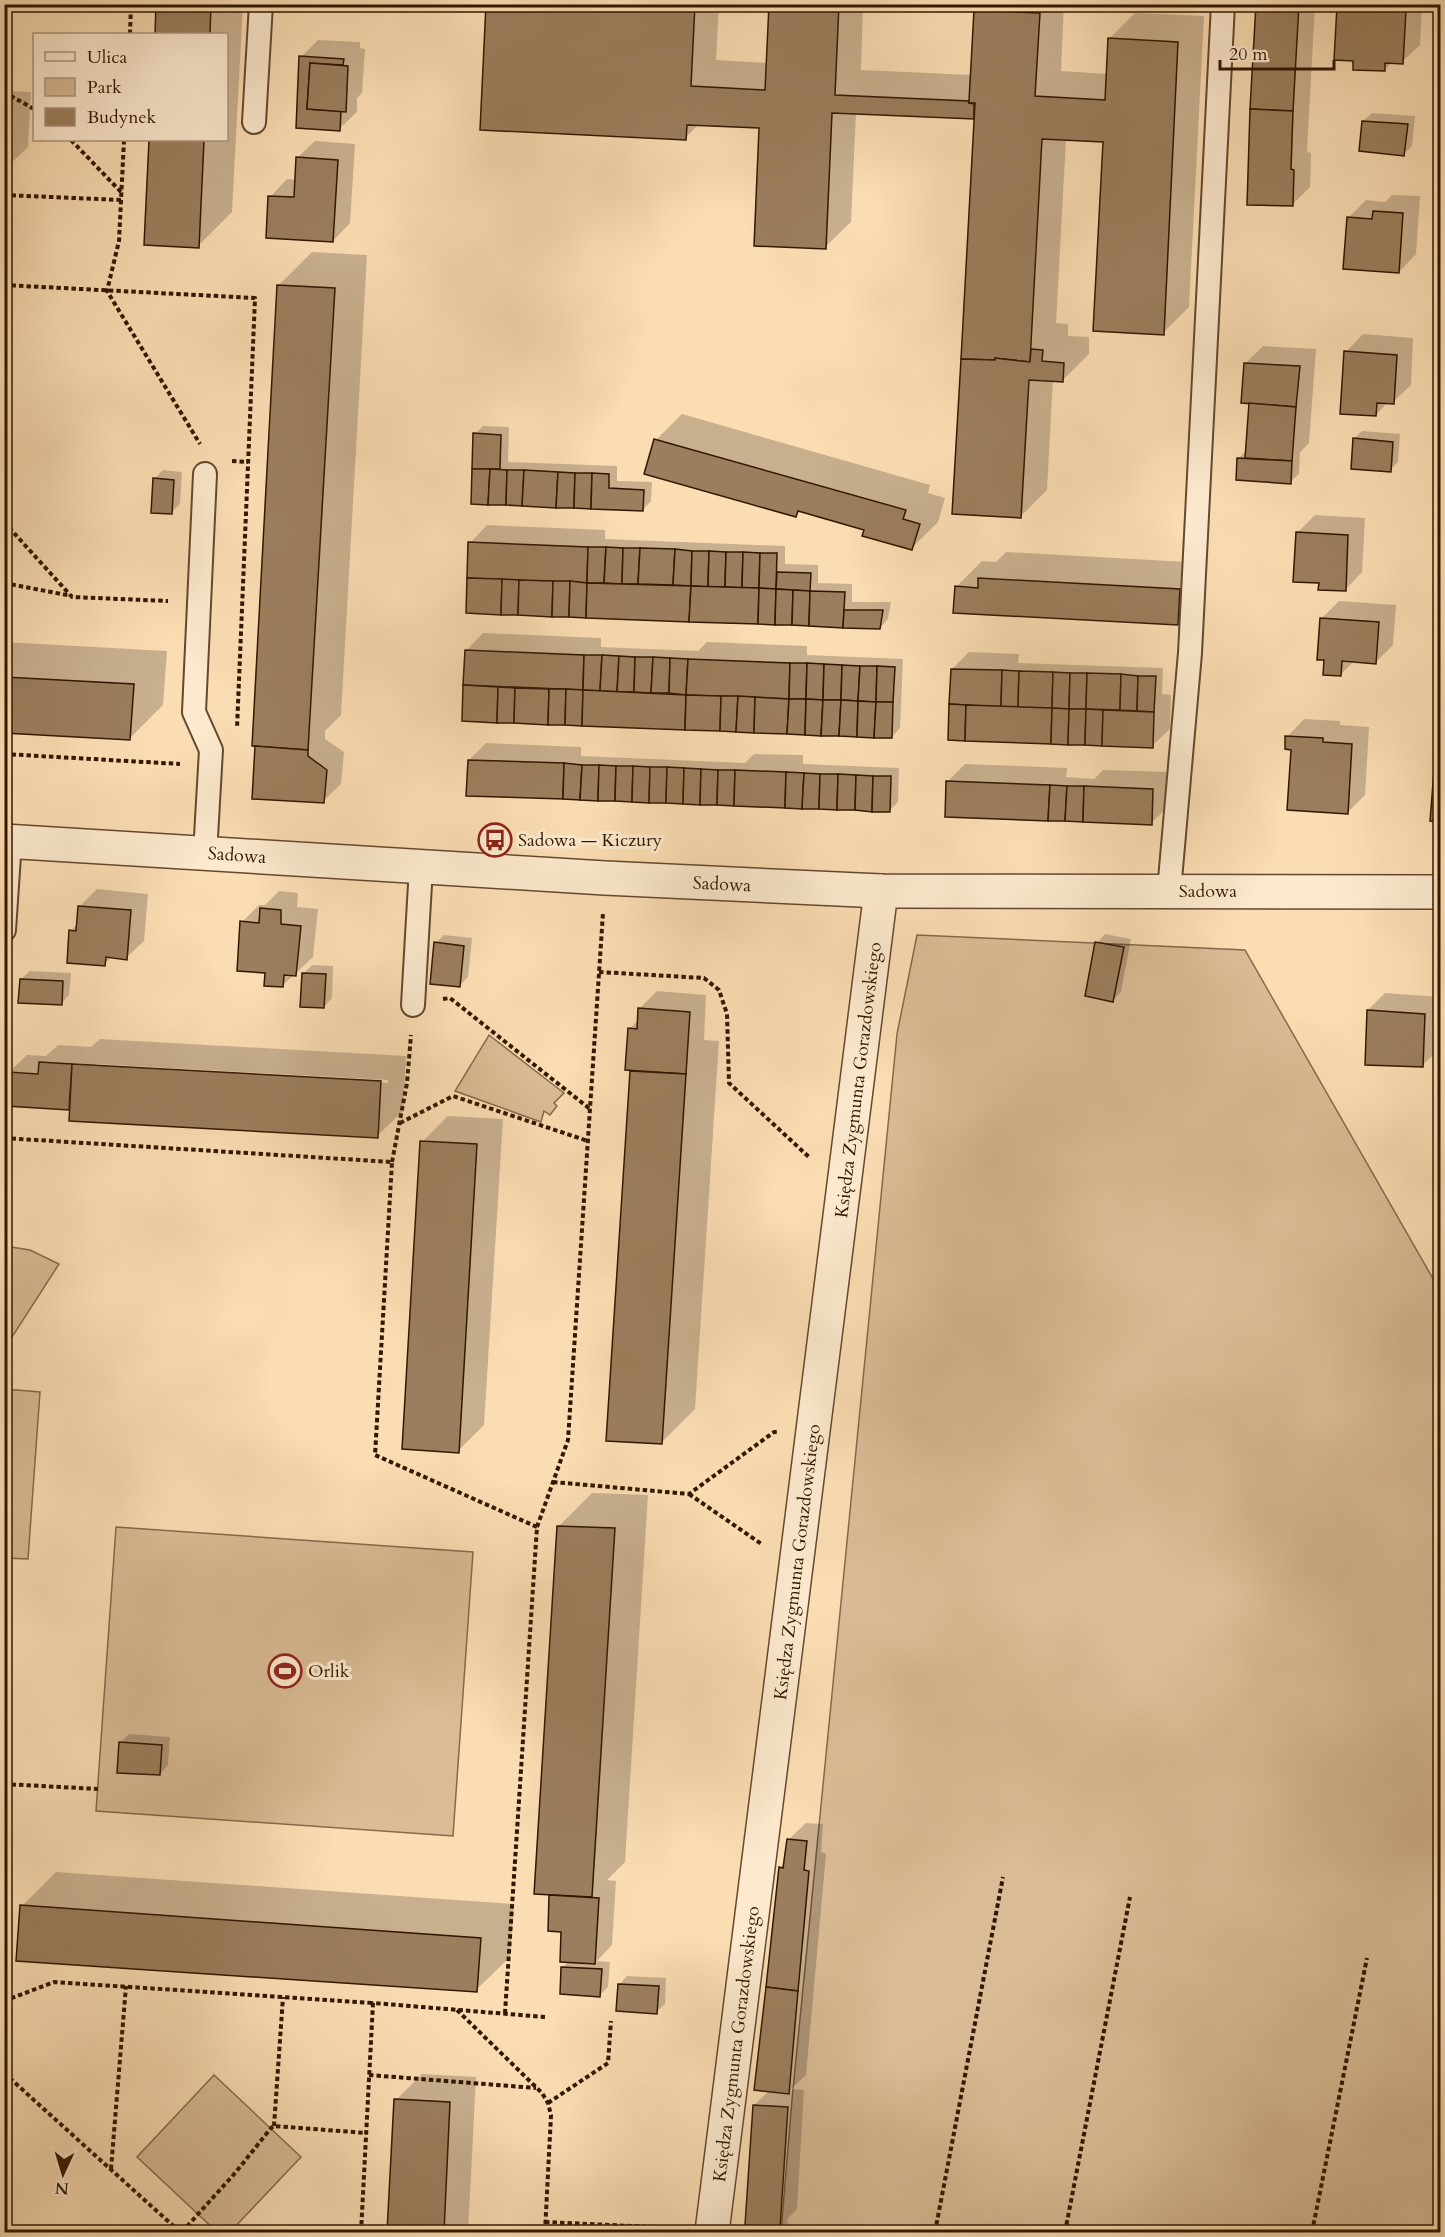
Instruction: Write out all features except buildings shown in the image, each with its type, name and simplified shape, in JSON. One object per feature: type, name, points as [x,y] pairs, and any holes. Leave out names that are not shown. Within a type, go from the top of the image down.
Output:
[{"type":"street","name":"Sadowa","points":[[7,841],[605,878],[881,891],[1440,892]]},
{"type":"street","name":"Księdza Zygmunta Gorazdowskiego","points":[[712,2231],[881,891]]},
{"type":"lane","points":[[254,122],[261,4]]},
{"type":"lane","points":[[1169,891],[1190,653],[1223,4]]},
{"type":"lane","points":[[205,474],[195,712],[211,750],[205,854]]},
{"type":"lane","points":[[4,930],[7,841]]},
{"type":"lane","points":[[412,1005],[421,867]]},
{"type":"path","points":[[130,33],[131,4]]},
{"type":"path","points":[[4,92],[33,108]]},
{"type":"path","points":[[72,141],[121,192]]},
{"type":"path","points":[[124,141],[119,241],[106,291],[204,449]]},
{"type":"path","points":[[4,195],[121,200]]},
{"type":"path","points":[[229,461],[248,462]]},
{"type":"path","points":[[4,522],[72,597]]},
{"type":"path","points":[[4,583],[72,597],[200,602]]},
{"type":"path","points":[[4,754],[211,765]]},
{"type":"path","points":[[505,2013],[537,1527],[568,1440],[604,902]]},
{"type":"path","points":[[599,972],[704,978],[719,990],[728,1014],[729,1083],[844,1190]]},
{"type":"path","points":[[537,1527],[375,1455],[392,1162],[407,1083],[412,1005],[450,998],[590,1109]]},
{"type":"path","points":[[400,1123],[453,1096],[588,1141]]},
{"type":"path","points":[[4,1138],[392,1162]]},
{"type":"path","points":[[689,1494],[774,1432],[813,1434]]},
{"type":"path","points":[[553,1482],[689,1494],[766,1547],[798,1552]]},
{"type":"path","points":[[4,1784],[98,1789]]},
{"type":"path","points":[[935,2232],[1003,1876]]},
{"type":"path","points":[[1065,2232],[1130,1897]]},
{"type":"path","points":[[1312,2232],[1367,1958]]},
{"type":"path","points":[[4,2001],[54,1982],[545,2017]]},
{"type":"path","points":[[111,2169],[126,1986]]},
{"type":"path","points":[[4,2073],[181,2232],[274,2126],[283,1997]]},
{"type":"path","points":[[361,2232],[373,2004]]},
{"type":"path","points":[[456,2009],[537,2088],[548,2103],[551,2115],[545,2232]]},
{"type":"path","points":[[548,2103],[608,2063],[611,2021]]},
{"type":"path","points":[[369,2075],[537,2088]]},
{"type":"path","points":[[274,2126],[366,2133]]},
{"type":"path","points":[[545,2222],[712,2231]]},
{"type":"green space","points":[[917,935],[1245,950],[1440,1291],[1440,2232],[781,2232],[897,1034]]},
{"type":"green space","points":[[489,1035],[564,1093],[554,1103],[557,1106],[550,1115],[544,1111],[541,1122],[455,1091]]},
{"type":"green space","points":[[5,1246],[30,1250],[59,1264],[5,1348]]},
{"type":"green space","points":[[5,1389],[40,1392],[28,1559],[5,1558]]},
{"type":"green space","name":"Orlik","points":[[116,1527],[473,1552],[453,1836],[96,1811]]},
{"type":"green space","points":[[214,2075],[301,2157],[230,2232],[217,2232],[137,2157]]},
{"type":"place","name":"Sadowa — Kiczury","points":[[495,840]]},
{"type":"place","name":"Orlik","points":[[285,1671]]}]
